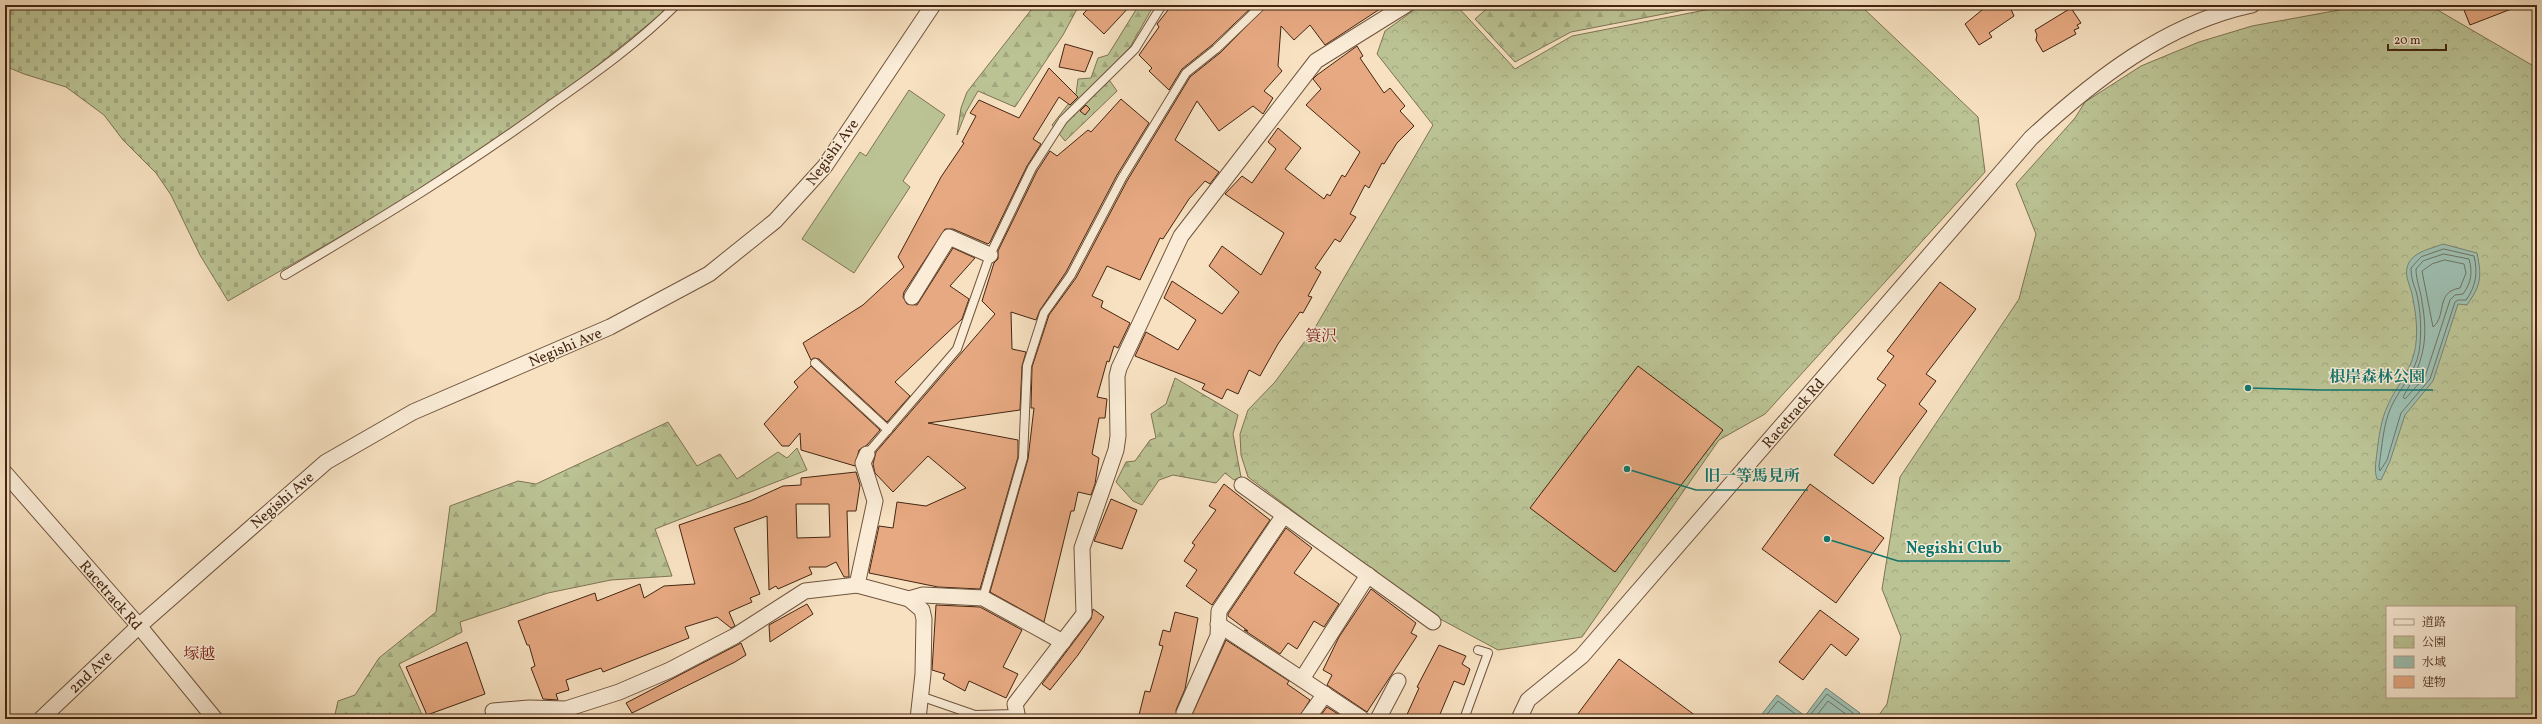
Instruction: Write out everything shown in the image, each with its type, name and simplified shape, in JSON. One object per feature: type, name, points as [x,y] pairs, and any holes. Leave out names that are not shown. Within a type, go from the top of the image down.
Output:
[{"type":"street","name":"Negishi Ave","points":[[139,626],[326,462],[413,412],[610,327],[708,274],[775,221],[825,166],[934,5]]},
{"type":"street","points":[[1018,716],[1015,704],[1084,614],[1082,548],[1116,450],[1118,436],[1116,376],[1181,236],[1316,61],[1406,5]]},
{"type":"street","name":"Racetrack Rd","points":[[1519,719],[1528,700],[1582,656],[2031,138],[2079,93],[2170,33],[2228,10],[2252,5]]},
{"type":"street","points":[[912,297],[949,237],[990,255]]},
{"type":"street","points":[[857,585],[875,500],[863,463],[867,454]]},
{"type":"street","name":"Racetrack Rd","points":[[5,473],[139,626],[215,719]]},
{"type":"street","points":[[1242,484],[1433,622]]},
{"type":"street","points":[[1184,713],[1218,636],[1219,611],[1284,515]]},
{"type":"street","points":[[1302,679],[1368,575]]},
{"type":"street","points":[[492,711],[529,708],[566,709],[619,692],[670,670],[735,636],[805,591],[857,585],[909,599],[922,610],[924,619],[923,674],[918,719]]},
{"type":"street","points":[[909,599],[923,595],[983,598],[1063,642]]},
{"type":"street","points":[[1218,624],[1362,719]]},
{"type":"street","name":"2nd Ave","points":[[41,719],[139,626]]},
{"type":"street","points":[[1378,719],[1398,681]]},
{"type":"street","points":[[1307,719],[1325,694]]},
{"type":"lane","points":[[286,275],[422,194],[492,148],[612,60],[660,22],[676,5]]},
{"type":"lane","points":[[867,454],[957,349],[990,255],[1032,168],[1063,120],[1135,49],[1162,5]]},
{"type":"lane","points":[[983,598],[1022,458],[1027,366],[1044,313],[1071,275],[1122,178],[1186,73],[1216,49],[1262,5]]},
{"type":"lane","points":[[815,362],[888,430]]},
{"type":"lane","points":[[1464,719],[1488,653],[1478,650]]},
{"type":"lane","points":[[920,696],[975,715],[1018,716]]},
{"type":"green space","points":[[5,5],[672,5],[567,90],[423,189],[228,301],[200,255],[171,195],[156,173],[123,140],[104,115],[66,87],[24,74],[5,66]]},
{"type":"green space","points":[[1038,5],[1083,5],[1077,9],[1063,35],[1015,107],[978,91],[966,112],[957,135],[961,108],[967,92],[1031,10]]},
{"type":"green space","points":[[1139,5],[1154,5],[1130,47],[1105,74],[1117,91],[1065,141],[1052,125],[1076,94],[1078,79],[1091,78],[1098,58],[1108,55]]},
{"type":"green space","points":[[1421,5],[1456,5],[1515,69],[1572,36],[1731,5],[1860,5],[1978,117],[1985,172],[1765,414],[1719,440],[1582,637],[1498,650],[1429,613],[1248,477],[1241,455],[1240,434],[1248,410],[1275,382],[1316,326],[1433,125],[1377,54],[1385,31]]},
{"type":"green space","points":[[1491,5],[1710,5],[1571,32],[1515,62],[1475,19]]},
{"type":"green space","points":[[2429,5],[2537,68],[2537,719],[1876,719],[1887,704],[1901,637],[1882,589],[1900,477],[2019,299],[2036,234],[2016,184],[2075,118],[2085,102],[2141,66],[2199,42],[2252,26],[2361,6]]},
{"type":"green space","points":[[909,90],[945,115],[903,181],[910,187],[854,273],[802,239],[860,152],[866,156]]},
{"type":"green space","points":[[1175,378],[1238,415],[1233,434],[1241,477],[1234,480],[1225,473],[1216,483],[1173,475],[1159,480],[1142,505],[1133,501],[1116,482],[1126,462],[1135,461],[1150,440],[1156,438],[1151,414],[1166,404]]},
{"type":"green space","points":[[668,422],[697,466],[720,454],[737,479],[778,452],[787,458],[797,448],[807,470],[655,529],[672,576],[611,580],[548,593],[460,622],[462,632],[399,664],[424,719],[334,719],[338,701],[355,695],[379,658],[436,612],[450,506],[518,481],[536,484]]},
{"type":"water","points":[[2443,244],[2477,253],[2480,268],[2478,286],[2467,305],[2458,304],[2433,381],[2405,415],[2390,461],[2381,480],[2377,479],[2376,463],[2384,416],[2391,398],[2412,361],[2416,347],[2416,316],[2407,278],[2407,268],[2412,258],[2422,252]]},
{"type":"water","points":[[1826,688],[1860,713],[1855,719],[1758,719],[1777,695],[1805,716]]},
{"type":"building","points":[[1092,5],[1131,5],[1104,34],[1083,14]]},
{"type":"building","points":[[1172,5],[1254,5],[1212,45],[1182,69],[1169,90],[1149,71],[1152,68],[1139,55],[1159,27],[1157,24]]},
{"type":"building","points":[[1267,5],[1386,5],[1325,45],[1310,25],[1294,40],[1281,26],[1278,66],[1282,71],[1264,91],[1273,98],[1263,114],[1253,106],[1219,131],[1197,101],[1175,140],[1219,172],[1210,184],[1205,181],[1189,199],[1163,239],[1160,238],[1140,280],[1107,266],[1092,296],[1103,301],[1101,307],[1130,323],[1118,348],[1114,346],[1109,362],[1107,361],[1097,397],[1107,399],[1105,418],[1099,418],[1092,454],[1099,458],[1095,484],[1091,495],[1078,492],[1074,511],[1071,511],[1044,622],[990,592],[1028,459],[1034,408],[1031,408],[1032,367],[1049,315],[1076,278],[1127,181],[1190,77],[1220,53]]},
{"type":"building","points":[[1988,5],[2009,5],[2014,16],[1989,33],[1992,37],[1979,45],[1965,24]]},
{"type":"building","points":[[2462,5],[2519,5],[2519,6],[2470,25]]},
{"type":"building","points":[[2071,8],[2081,23],[2077,25],[2079,28],[2074,30],[2076,34],[2043,52],[2036,40],[2037,35],[2035,30]]},
{"type":"building","points":[[1065,44],[1093,52],[1085,72],[1059,67]]},
{"type":"building","points":[[1357,46],[1363,56],[1360,58],[1384,93],[1390,88],[1405,106],[1400,111],[1414,126],[1397,143],[1384,164],[1382,163],[1369,188],[1365,185],[1350,214],[1356,217],[1340,242],[1335,239],[1315,268],[1321,272],[1308,296],[1312,297],[1303,313],[1300,312],[1278,344],[1260,376],[1249,370],[1238,394],[1227,389],[1222,399],[1202,389],[1205,384],[1135,356],[1146,332],[1178,350],[1196,320],[1164,298],[1172,281],[1222,314],[1239,292],[1209,266],[1222,246],[1261,275],[1284,233],[1225,194],[1242,176],[1252,183],[1276,149],[1268,142],[1278,128],[1301,148],[1285,169],[1324,199],[1327,194],[1330,196],[1342,175],[1345,177],[1360,152],[1306,105],[1321,89],[1313,79]]},
{"type":"building","points":[[1049,68],[1078,97],[1070,105],[1059,97],[1033,139],[1041,144],[1027,166],[990,242],[988,244],[953,229],[945,229],[904,292],[903,297],[907,304],[917,305],[953,248],[975,258],[950,286],[969,299],[962,319],[895,382],[910,396],[887,422],[819,359],[814,358],[811,360],[803,343],[863,305],[904,267],[898,257],[941,177],[964,143],[962,142],[976,116],[970,113],[979,100],[1019,118]]},
{"type":"building","points":[[1121,99],[1149,123],[1117,175],[1066,272],[1040,310],[1036,320],[1011,312],[1012,349],[1026,352],[1022,366],[1020,410],[928,423],[1018,440],[1018,457],[980,589],[938,587],[869,573],[879,526],[893,528],[897,502],[926,506],[966,488],[928,456],[893,492],[875,473],[873,464],[876,452],[995,314],[982,301],[994,263],[998,259],[998,251],[1037,171],[1050,151],[1057,156],[1088,130],[1091,132]]},
{"type":"building","points":[[1086,105],[1090,109],[1085,115],[1080,111]]},
{"type":"building","points":[[1940,282],[1976,309],[1926,374],[1936,381],[1919,404],[1927,411],[1873,484],[1834,455],[1886,385],[1877,379],[1894,356],[1887,351]]},
{"type":"building","points":[[811,366],[880,430],[867,445],[859,450],[855,466],[801,450],[800,433],[789,446],[782,446],[764,424],[798,387],[794,382]]},
{"type":"building","points":[[1638,366],[1723,430],[1615,572],[1530,508]]},
{"type":"building","points":[[856,472],[860,485],[856,511],[847,511],[849,577],[844,577],[836,562],[826,567],[809,567],[812,574],[778,589],[776,586],[769,590],[767,516],[734,528],[760,594],[750,598],[752,602],[729,612],[735,626],[731,628],[717,617],[685,627],[689,638],[603,672],[601,668],[566,680],[569,690],[556,694],[558,700],[543,699],[531,668],[535,666],[529,645],[527,645],[518,621],[595,593],[597,601],[640,584],[644,598],[664,586],[695,584],[679,525],[750,501],[783,486],[801,485],[801,478]],"holes":[[[796,504],[829,504],[830,537],[797,538]]]},
{"type":"building","points":[[1224,484],[1270,520],[1212,605],[1186,586],[1197,570],[1184,561],[1195,545],[1192,543],[1216,510],[1209,506]]},
{"type":"building","points":[[1810,484],[1884,538],[1836,603],[1762,549]]},
{"type":"building","points":[[1111,499],[1137,510],[1122,549],[1094,541]]},
{"type":"building","points":[[1286,528],[1312,548],[1294,573],[1339,604],[1324,627],[1314,621],[1297,649],[1288,643],[1280,654],[1244,630],[1248,631],[1228,616],[1228,614]]},
{"type":"building","points":[[1371,589],[1416,623],[1411,633],[1417,636],[1367,712],[1327,685],[1332,675],[1323,670],[1339,637]]},
{"type":"building","points":[[807,604],[813,614],[770,642],[769,625]]},
{"type":"building","points":[[936,605],[980,607],[1022,630],[1003,667],[1018,674],[1006,698],[969,681],[965,691],[943,679],[945,674],[932,670]]},
{"type":"building","points":[[1093,609],[1104,617],[1078,655],[1050,690],[1042,684],[1091,619]]},
{"type":"building","points":[[1820,610],[1859,639],[1846,656],[1831,644],[1803,680],[1779,662]]},
{"type":"building","points":[[1175,612],[1198,618],[1185,689],[1176,710],[1178,719],[1138,719],[1145,691],[1150,692],[1163,646],[1159,645],[1163,630],[1170,632]]},
{"type":"building","points":[[1226,640],[1289,681],[1287,684],[1310,700],[1298,719],[1285,719],[1274,714],[1271,719],[1190,719]]},
{"type":"building","points":[[467,642],[485,694],[427,715],[406,667]]},
{"type":"building","points":[[741,643],[746,655],[735,662],[632,713],[626,703]]},
{"type":"building","points":[[1439,645],[1466,656],[1462,664],[1470,669],[1464,685],[1454,681],[1438,719],[1405,719],[1419,688],[1417,687]]},
{"type":"building","points":[[1619,659],[1700,719],[1574,719]]},
{"type":"building","points":[[1327,707],[1346,719],[1318,719]]},
{"type":"place","name":"根岸森林公園","points":[[2248,388]]},
{"type":"place","name":"旧一等馬見所","points":[[1627,469]]},
{"type":"place","name":"Negishi Club","points":[[1827,539]]},
{"type":"district","name":"簑沢","points":[[1321,335]]},
{"type":"district","name":"塚越","points":[[199,653]]}]
